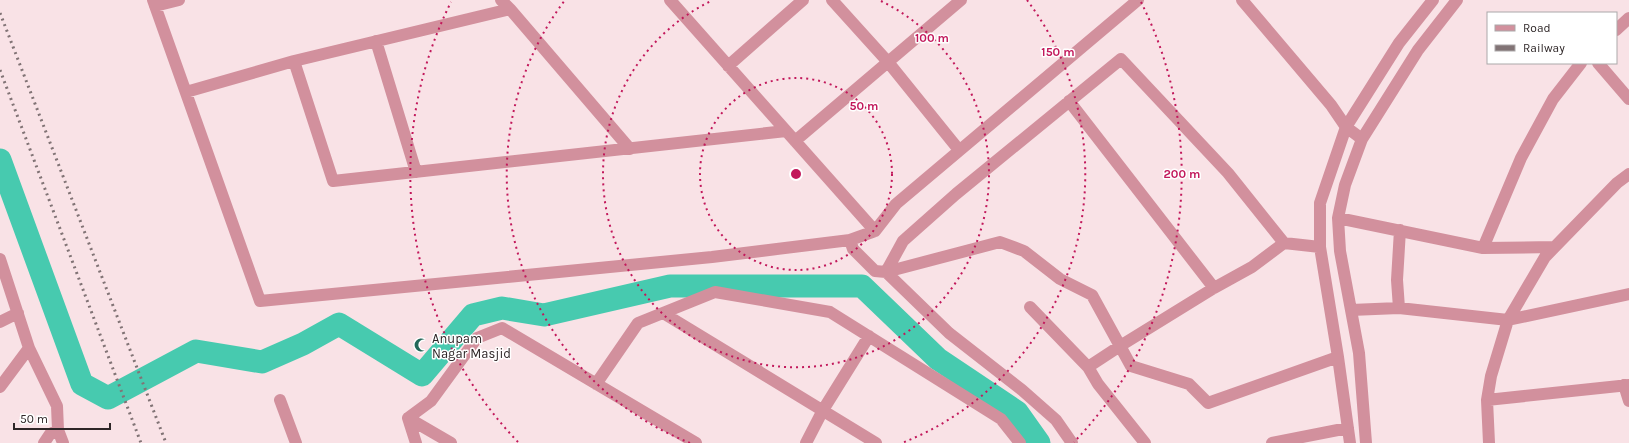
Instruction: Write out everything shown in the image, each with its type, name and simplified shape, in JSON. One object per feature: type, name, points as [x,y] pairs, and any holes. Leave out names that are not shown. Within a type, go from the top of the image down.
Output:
[{"type":"street","points":[[179,0],[154,3],[260,301],[712,258],[850,240],[875,231],[896,204],[1138,0]]},
{"type":"street","points":[[501,0],[630,149]]},
{"type":"street","points":[[670,0],[875,231]]},
{"type":"street","points":[[728,66],[803,0]]},
{"type":"street","points":[[832,0],[888,62],[959,150]]},
{"type":"street","points":[[794,141],[961,0]]},
{"type":"street","points":[[1242,0],[1331,105],[1346,127],[1362,139]]},
{"type":"street","points":[[1350,443],[1320,247],[1320,204],[1346,127],[1399,43],[1433,0]]},
{"type":"street","points":[[1366,443],[1359,354],[1340,251],[1338,218],[1346,185],[1362,139],[1418,50],[1457,0]]},
{"type":"street","points":[[186,92],[294,60],[510,9]]},
{"type":"street","points":[[1617,29],[1629,18]]},
{"type":"street","points":[[376,41],[416,172]]},
{"type":"street","points":[[886,272],[903,241],[956,194],[1121,59],[1228,173],[1284,242],[1320,247]]},
{"type":"street","points":[[294,60],[333,181],[786,131]]},
{"type":"street","points":[[1483,248],[1521,158],[1553,99],[1580,64]]},
{"type":"street","points":[[1599,64],[1629,99]]},
{"type":"street","points":[[1069,101],[1214,288]]},
{"type":"street","points":[[1489,443],[1487,400],[1491,376],[1508,320],[1545,257],[1617,183],[1629,174]]},
{"type":"street","points":[[1338,218],[1483,248],[1554,247]]},
{"type":"street","points":[[1399,308],[1397,280],[1400,230]]},
{"type":"street","points":[[850,240],[853,249],[875,271],[886,272],[1000,242],[1024,251],[1060,279],[1092,295],[1131,366],[1189,384],[1208,403],[1338,357]]},
{"type":"street","points":[[1088,367],[1214,288],[1252,267],[1284,242]]},
{"type":"street","points":[[0,259],[29,348],[57,406],[58,430],[63,443]]},
{"type":"street","points":[[886,272],[949,333],[1022,390],[1056,420],[1072,443]]},
{"type":"street","points":[[596,384],[638,323],[715,292],[830,312],[1001,419],[1020,443]]},
{"type":"street","points":[[1351,310],[1399,308],[1508,320],[1629,294]]},
{"type":"street","points":[[1030,307],[1088,367],[1098,384],[1145,443]]},
{"type":"street","points":[[0,322],[18,313]]},
{"type":"street","points":[[664,313],[876,443]]},
{"type":"street","points":[[408,418],[431,401],[477,338],[502,328],[696,443]]},
{"type":"street","points":[[806,443],[822,410],[869,336]]},
{"type":"street","points":[[0,387],[29,348]]},
{"type":"street","points":[[1487,400],[1626,385],[1629,401]]},
{"type":"street","points":[[280,400],[296,443]]},
{"type":"street","points":[[408,418],[416,443]]},
{"type":"street","points":[[408,418],[451,443]]},
{"type":"street","points":[[1272,443],[1348,428]]},
{"type":"street","points":[[44,443],[50,434],[58,430]]},
{"type":"waterway","points":[[0,160],[82,384],[108,398],[196,351],[262,362],[303,344],[339,324],[422,375],[473,315],[502,308],[544,315],[670,286],[862,286],[938,359],[1017,412],[1039,443]]},
{"type":"railway","points":[[0,13],[166,443]]},
{"type":"railway","points":[[0,70],[141,443]]},
{"type":"place","name":"Anupam Nagar Masjid","points":[[421,345]]}]
